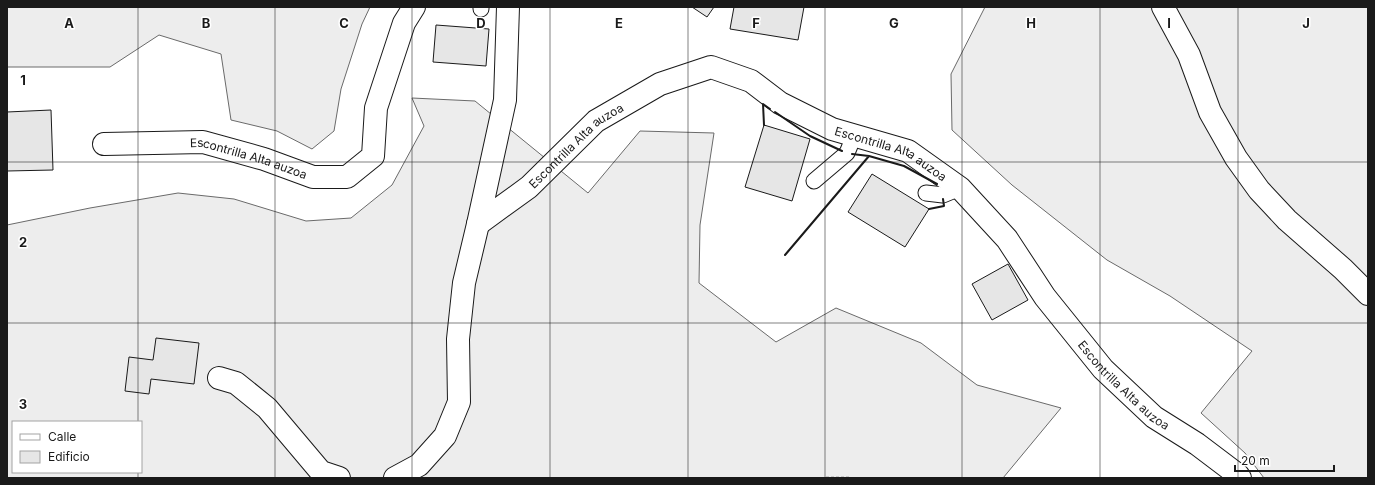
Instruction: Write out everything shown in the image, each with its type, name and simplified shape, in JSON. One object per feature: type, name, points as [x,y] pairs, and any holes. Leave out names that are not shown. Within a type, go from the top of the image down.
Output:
[{"type":"street","name":"Escontrilla Alta auzoa","points":[[104,144],[203,142],[264,159],[313,178],[347,177],[373,156],[376,108],[404,23],[414,7]]},
{"type":"street","points":[[395,478],[418,465],[445,436],[459,402],[458,339],[464,283],[505,100],[508,7]]},
{"type":"street","points":[[1162,7],[1189,55],[1210,112],[1236,158],[1259,190],[1287,220],[1343,269],[1368,294]]},
{"type":"street","name":"Escontrilla Alta auzoa","points":[[478,224],[529,187],[596,121],[660,84],[711,68],[751,81],[780,102],[832,129],[908,151],[960,188],[1007,240],[1045,297],[1102,369],[1154,416],[1197,444],[1238,474],[1240,478]]},
{"type":"street","points":[[219,378],[236,384],[267,408],[321,472],[339,478]]},
{"type":"lane","points":[[814,181],[847,153],[854,136]]},
{"type":"lane","points":[[926,193],[942,195],[960,188]]},
{"type":"path","points":[[826,478],[851,478]]},
{"type":"shaded area","points":[[7,7],[370,7],[362,24],[341,89],[334,131],[312,149],[277,131],[231,120],[221,54],[159,35],[110,67],[7,67]]},
{"type":"shaded area","points":[[985,7],[1368,7],[1368,478],[1264,478],[1245,453],[1201,413],[1252,351],[1170,296],[1107,260],[1012,185],[952,130],[951,74]]},
{"type":"shaded area","points":[[412,98],[475,101],[588,193],[640,131],[714,133],[700,225],[699,283],[776,342],[836,308],[921,343],[977,385],[1061,408],[1003,478],[7,478],[7,225],[90,208],[178,193],[234,199],[306,221],[351,218],[392,185],[424,126]]},
{"type":"building","points":[[692,7],[714,7],[707,17]]},
{"type":"building","points":[[734,7],[804,7],[798,40],[730,29]]},
{"type":"building","points":[[436,25],[489,29],[486,66],[433,62]]},
{"type":"building","points":[[51,110],[53,170],[7,171],[7,112]]},
{"type":"building","points":[[764,125],[810,139],[792,201],[745,187]]},
{"type":"building","points":[[872,174],[929,209],[905,247],[848,212]]},
{"type":"building","points":[[1008,264],[1028,300],[992,320],[972,284]]},
{"type":"building","points":[[156,338],[199,343],[194,384],[151,379],[149,394],[125,391],[129,357],[153,360]]},
{"type":"wall","points":[[764,125],[763,104],[770,109]]},
{"type":"wall","points":[[775,112],[810,136],[842,151]]},
{"type":"wall","points":[[785,255],[869,156],[852,154]]},
{"type":"wall","points":[[869,156],[904,166],[937,184]]},
{"type":"wall","points":[[929,209],[944,206],[943,199]]}]
